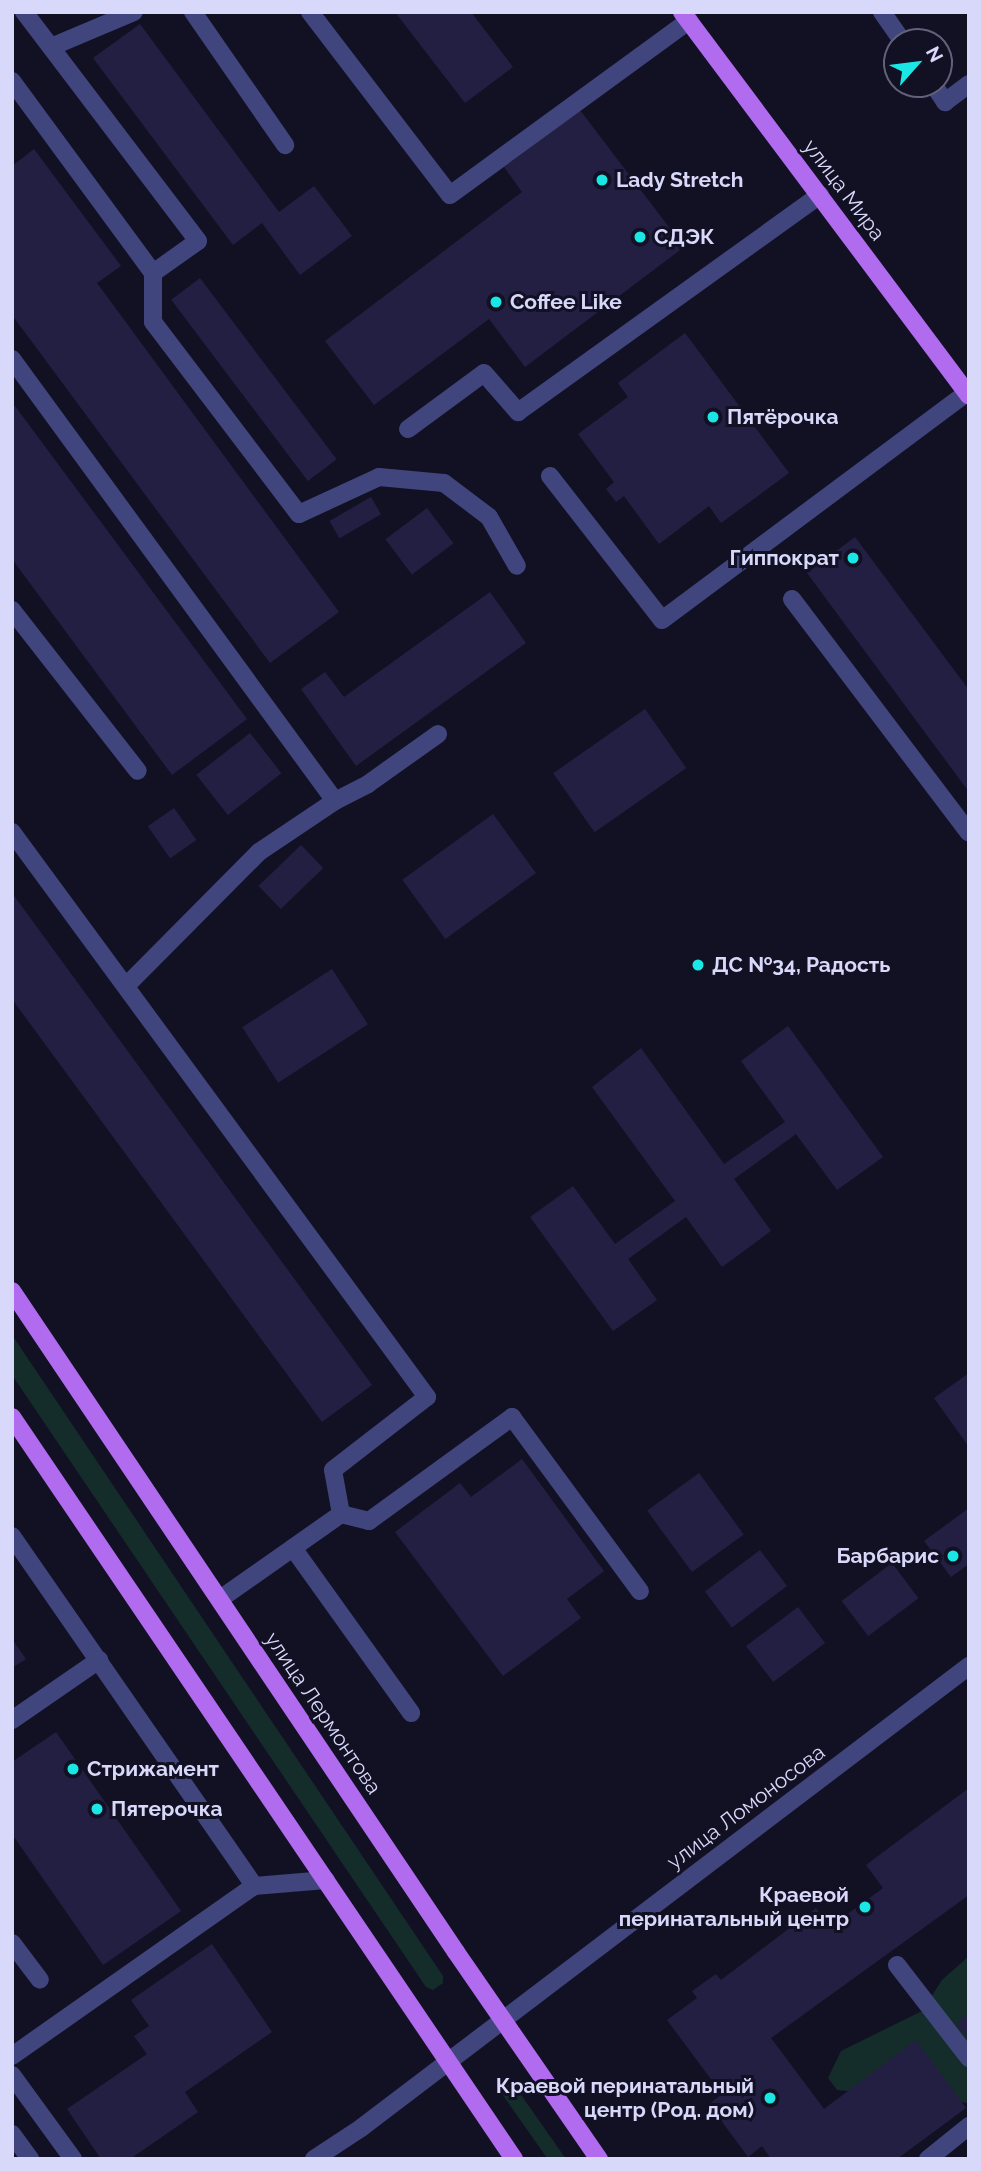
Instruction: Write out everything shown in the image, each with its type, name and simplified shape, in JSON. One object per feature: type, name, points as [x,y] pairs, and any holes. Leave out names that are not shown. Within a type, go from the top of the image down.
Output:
[{"type":"main road","name":"улица Мира","points":[[686,17],[968,394]]},
{"type":"main road","name":"улица Лермонтова","points":[[12,1291],[599,2159]]},
{"type":"main road","points":[[12,1417],[514,2159]]},
{"type":"street","points":[[12,19],[23,12],[198,241],[153,273]]},
{"type":"street","points":[[51,47],[134,12]]},
{"type":"street","points":[[193,12],[285,145]]},
{"type":"street","points":[[310,12],[450,195],[686,17]]},
{"type":"street","points":[[882,12],[893,28]]},
{"type":"street","points":[[12,81],[153,273],[153,322],[299,514],[379,477],[444,483],[489,517],[517,566]]},
{"type":"street","points":[[953,96],[969,84]]},
{"type":"street","points":[[408,429],[484,373],[517,412],[820,195]]},
{"type":"street","points":[[12,359],[335,801]]},
{"type":"street","points":[[550,476],[662,620],[968,394]]},
{"type":"street","points":[[792,599],[969,833]]},
{"type":"street","points":[[12,610],[138,771]]},
{"type":"street","points":[[126,986],[260,852],[335,801],[368,784],[438,734]]},
{"type":"street","points":[[12,832],[427,1397],[333,1470],[341,1514]]},
{"type":"street","points":[[219,1599],[341,1514],[369,1521],[512,1417],[640,1591]]},
{"type":"street","points":[[12,1536],[254,1886]]},
{"type":"street","points":[[293,1548],[411,1713]]},
{"type":"street","points":[[12,1720],[99,1660]]},
{"type":"street","name":"улица Ломоносова","points":[[314,2159],[361,2127],[969,1666]]},
{"type":"street","points":[[12,2056],[254,1886],[326,1880]]},
{"type":"street","points":[[12,1943],[40,1980]]},
{"type":"street","points":[[897,1965],[969,2058]]},
{"type":"street","points":[[12,2075],[73,2159]]},
{"type":"street","points":[[928,2159],[969,2126]]},
{"type":"street","points":[[12,2134],[30,2159]]},
{"type":"green space","points":[[12,1335],[443,1976],[443,1983],[433,1990],[426,1987],[12,1375]]},
{"type":"green space","points":[[969,1956],[969,2103],[837,2090],[828,2078],[841,2051],[922,2011],[942,1980]]},
{"type":"green space","points":[[512,2082],[566,2159],[548,2159],[500,2091]]},
{"type":"building","points":[[395,12],[471,12],[513,67],[465,103]]},
{"type":"building","points":[[140,24],[279,212],[314,186],[352,236],[300,275],[262,223],[233,245],[93,58]]},
{"type":"building","points":[[580,110],[684,247],[525,367],[489,319],[374,405],[325,341],[522,192],[504,167]]},
{"type":"building","points":[[34,149],[121,266],[97,283],[339,612],[270,663],[12,315],[12,166]]},
{"type":"building","points":[[200,278],[337,459],[308,481],[171,300]]},
{"type":"building","points":[[685,333],[789,473],[721,523],[709,506],[659,544],[624,496],[616,502],[606,489],[614,482],[578,434],[628,397],[618,383]]},
{"type":"building","points":[[12,402],[247,719],[172,775],[12,559]]},
{"type":"building","points":[[371,497],[381,514],[339,538],[329,521]]},
{"type":"building","points":[[427,508],[453,543],[412,574],[385,539]]},
{"type":"building","points":[[855,537],[969,690],[969,792],[807,573]]},
{"type":"building","points":[[490,592],[526,643],[356,766],[301,689],[325,672],[344,697]]},
{"type":"building","points":[[645,709],[686,768],[595,832],[553,773]]},
{"type":"building","points":[[250,733],[281,773],[228,815],[196,775]]},
{"type":"building","points":[[174,808],[196,840],[170,858],[148,826]]},
{"type":"building","points":[[493,814],[536,873],[445,939],[402,880]]},
{"type":"building","points":[[301,845],[323,868],[281,909],[259,886]]},
{"type":"building","points":[[12,893],[372,1385],[322,1422],[12,999]]},
{"type":"building","points":[[332,969],[368,1024],[278,1083],[242,1027]]},
{"type":"building","points":[[788,1026],[883,1157],[837,1190],[796,1134],[734,1179],[771,1231],[722,1267],[686,1217],[628,1259],[657,1300],[613,1331],[530,1217],[573,1186],[615,1244],[675,1201],[592,1087],[641,1048],[724,1164],[785,1122],[741,1061]]},
{"type":"building","points":[[969,1373],[969,1447],[934,1398]]},
{"type":"building","points":[[522,1459],[604,1571],[567,1599],[581,1618],[503,1676],[395,1532],[460,1483],[471,1497]]},
{"type":"building","points":[[699,1473],[744,1534],[692,1572],[647,1511]]},
{"type":"building","points":[[969,1508],[969,1564],[951,1577],[924,1541]]},
{"type":"building","points":[[760,1550],[787,1586],[732,1627],[705,1592]]},
{"type":"building","points":[[892,1563],[918,1598],[868,1636],[842,1601]]},
{"type":"building","points":[[798,1607],[825,1643],[773,1682],[746,1646]]},
{"type":"building","points":[[12,1639],[26,1659],[12,1668]]},
{"type":"building","points":[[56,1732],[181,1911],[103,1965],[12,1834],[12,1762]]},
{"type":"building","points":[[969,1788],[969,1895],[771,2038],[824,2109],[916,2040],[966,2108],[897,2159],[771,2159],[762,2146],[748,2157],[709,2104],[722,2094],[667,2020],[697,1998],[692,1991],[716,1974],[721,1980],[816,1908],[830,1927],[883,1888],[866,1865]]},
{"type":"building","points":[[212,1944],[272,2032],[185,2092],[198,2112],[130,2159],[101,2159],[67,2109],[147,2054],[134,2036],[149,2026],[131,2000]]},
{"type":"building","points":[[969,2013],[969,2039],[956,2023]]},
{"type":"place","name":"Lady Stretch","points":[[602,180]]},
{"type":"place","name":"СДЭК","points":[[640,237]]},
{"type":"place","name":"Coffee Like","points":[[496,302]]},
{"type":"place","name":"Пятёрочка","points":[[713,417]]},
{"type":"place","name":"Гиппократ","points":[[853,558]]},
{"type":"place","name":"ДС №34, Радость","points":[[698,965]]},
{"type":"place","name":"Барбарис","points":[[953,1556]]},
{"type":"place","name":"Стрижамент","points":[[73,1769]]},
{"type":"place","name":"Пятерочка","points":[[97,1809]]},
{"type":"place","name":"Краевой перинатальный центр","points":[[865,1907]]},
{"type":"place","name":"Краевой перинатальный центр (Род. дом)","points":[[770,2098]]}]
